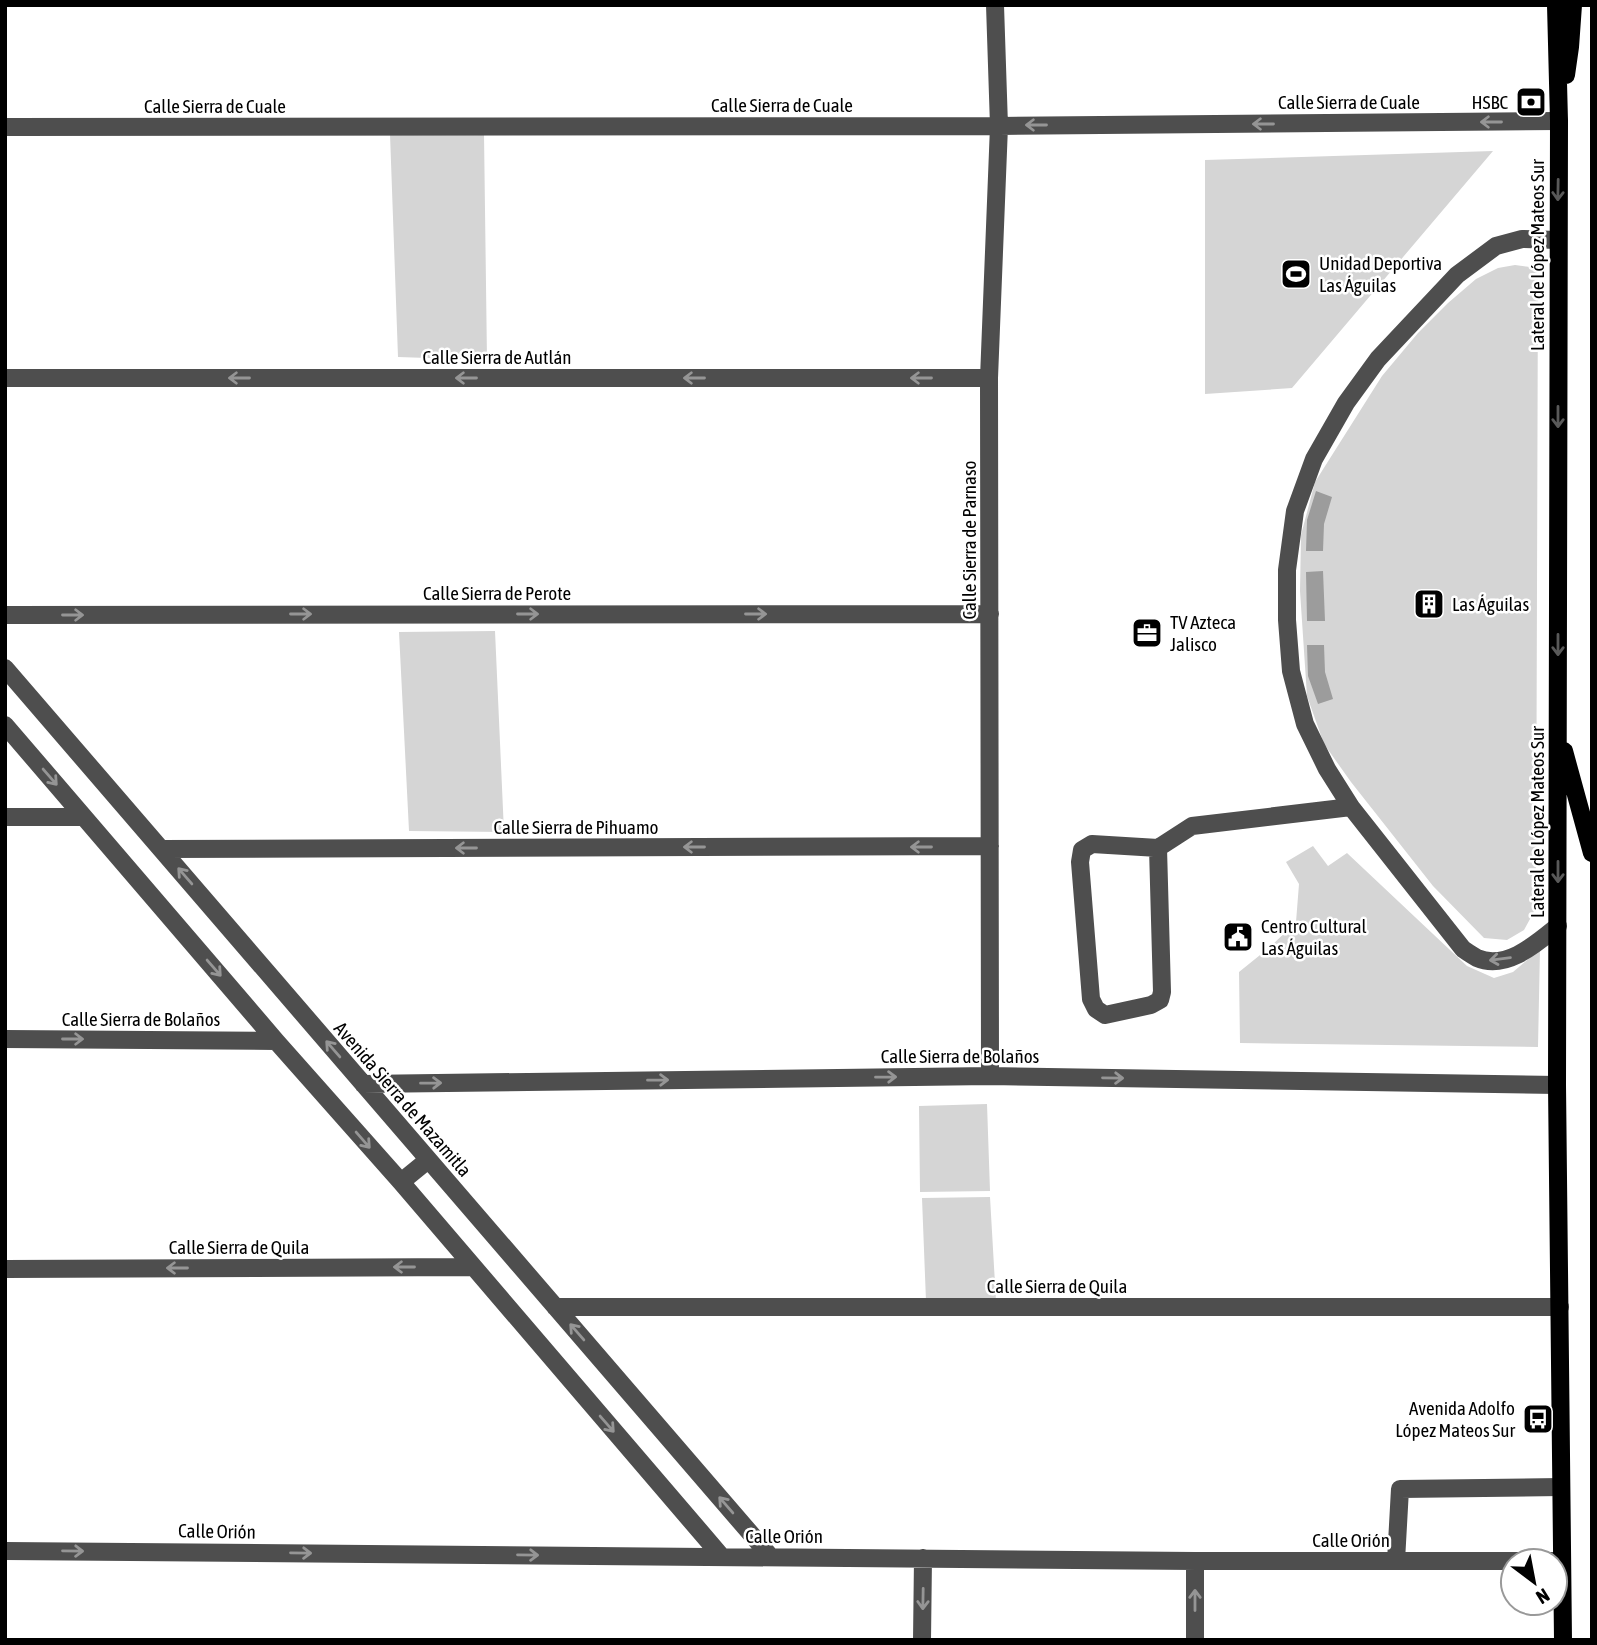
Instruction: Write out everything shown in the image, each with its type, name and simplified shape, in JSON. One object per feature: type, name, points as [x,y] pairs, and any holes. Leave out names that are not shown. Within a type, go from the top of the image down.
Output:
[{"type":"main road","name":"Lateral de López Mateos Sur","points":[[1556,5],[1559,121],[1557,1085],[1562,1547]]},
{"type":"main road","points":[[1559,121],[1573,5]]},
{"type":"main road","points":[[1558,727],[1592,853]]},
{"type":"main road","name":"Lateral de López Mateos Sur","points":[[1563,1617],[1563,1640]]},
{"type":"street","name":"Calle Sierra de Parnaso","points":[[990,1076],[989,378],[999,126],[995,5]]},
{"type":"street","name":"Calle Sierra de Cuale","points":[[5,127],[999,126],[1559,121]]},
{"type":"street","points":[[1558,240],[1522,239],[1496,246],[1457,275],[1378,359],[1346,403],[1314,459],[1295,510],[1287,570],[1291,671],[1305,724],[1327,769],[1352,807],[1463,949],[1479,959],[1498,961],[1515,956],[1558,926]]},
{"type":"street","name":"Calle Sierra de Autlán","points":[[5,378],[989,378]]},
{"type":"street","name":"Calle Sierra de Perote","points":[[5,615],[990,614]]},
{"type":"street","name":"Avenida Sierra de Mazamitla","points":[[6,670],[770,1556]]},
{"type":"street","points":[[5,725],[722,1557]]},
{"type":"street","points":[[1158,848],[1160,1000],[1152,1006],[1105,1015],[1096,1009],[1091,999],[1080,862],[1082,850],[1092,844],[1158,848],[1192,826],[1352,807]]},
{"type":"street","points":[[5,817],[84,817]]},
{"type":"street","name":"Calle Sierra de Pihuamo","points":[[162,849],[990,846]]},
{"type":"street","name":"Calle Sierra de Bolaños","points":[[5,1039],[276,1041]]},
{"type":"street","name":"Calle Sierra de Bolaños","points":[[363,1084],[990,1076],[1557,1085]]},
{"type":"street","points":[[401,1182],[428,1160]]},
{"type":"street","name":"Calle Sierra de Quila","points":[[5,1269],[472,1267]]},
{"type":"street","name":"Calle Sierra de Quila","points":[[555,1307],[1560,1307]]},
{"type":"street","points":[[1396,1561],[1400,1489],[1562,1488]]},
{"type":"street","name":"Calle Orión","points":[[5,1550],[1195,1561],[1499,1561]]},
{"type":"street","points":[[922,1640],[923,1558]]},
{"type":"street","points":[[1195,1561],[1195,1640]]},
{"type":"shaded area","points":[[390,134],[484,134],[487,360],[398,357]]},
{"type":"shaded area","name":"Unidad Deportiva Las Águilas","points":[[1493,151],[1292,388],[1205,394],[1205,160]]},
{"type":"shaded area","points":[[1515,265],[1538,268],[1536,908],[1524,930],[1507,940],[1484,938],[1433,886],[1324,744],[1307,696],[1300,591],[1301,535],[1315,482],[1382,376],[1418,333],[1476,279],[1498,268]]},
{"type":"shaded area","points":[[1316,491],[1332,497],[1324,524],[1323,551],[1306,551],[1307,520]]},
{"type":"shaded area","points":[[1323,571],[1325,621],[1307,621],[1306,572]]},
{"type":"shaded area","points":[[495,631],[504,832],[409,831],[399,632]]},
{"type":"shaded area","points":[[1307,645],[1324,645],[1325,672],[1333,699],[1318,704],[1308,676]]},
{"type":"shaded area","points":[[1313,846],[1328,866],[1347,853],[1467,966],[1494,978],[1513,972],[1540,949],[1538,1047],[1240,1043],[1239,972],[1296,922],[1299,884],[1286,862]]},
{"type":"shaded area","points":[[987,1104],[990,1191],[920,1192],[919,1106]]},
{"type":"shaded area","points":[[990,1197],[996,1301],[926,1301],[922,1198]]},
{"type":"place","name":"HSBC","points":[[1531,102]]},
{"type":"place","name":"Unidad Deportiva Las Águilas","points":[[1296,274]]},
{"type":"place","name":"Las Águilas","points":[[1429,604]]},
{"type":"place","name":"TV Azteca Jalisco","points":[[1147,633]]},
{"type":"place","name":"Centro Cultural Las Águilas","points":[[1238,937]]},
{"type":"place","name":"Avenida Adolfo López Mateos Sur","points":[[1538,1419]]}]
